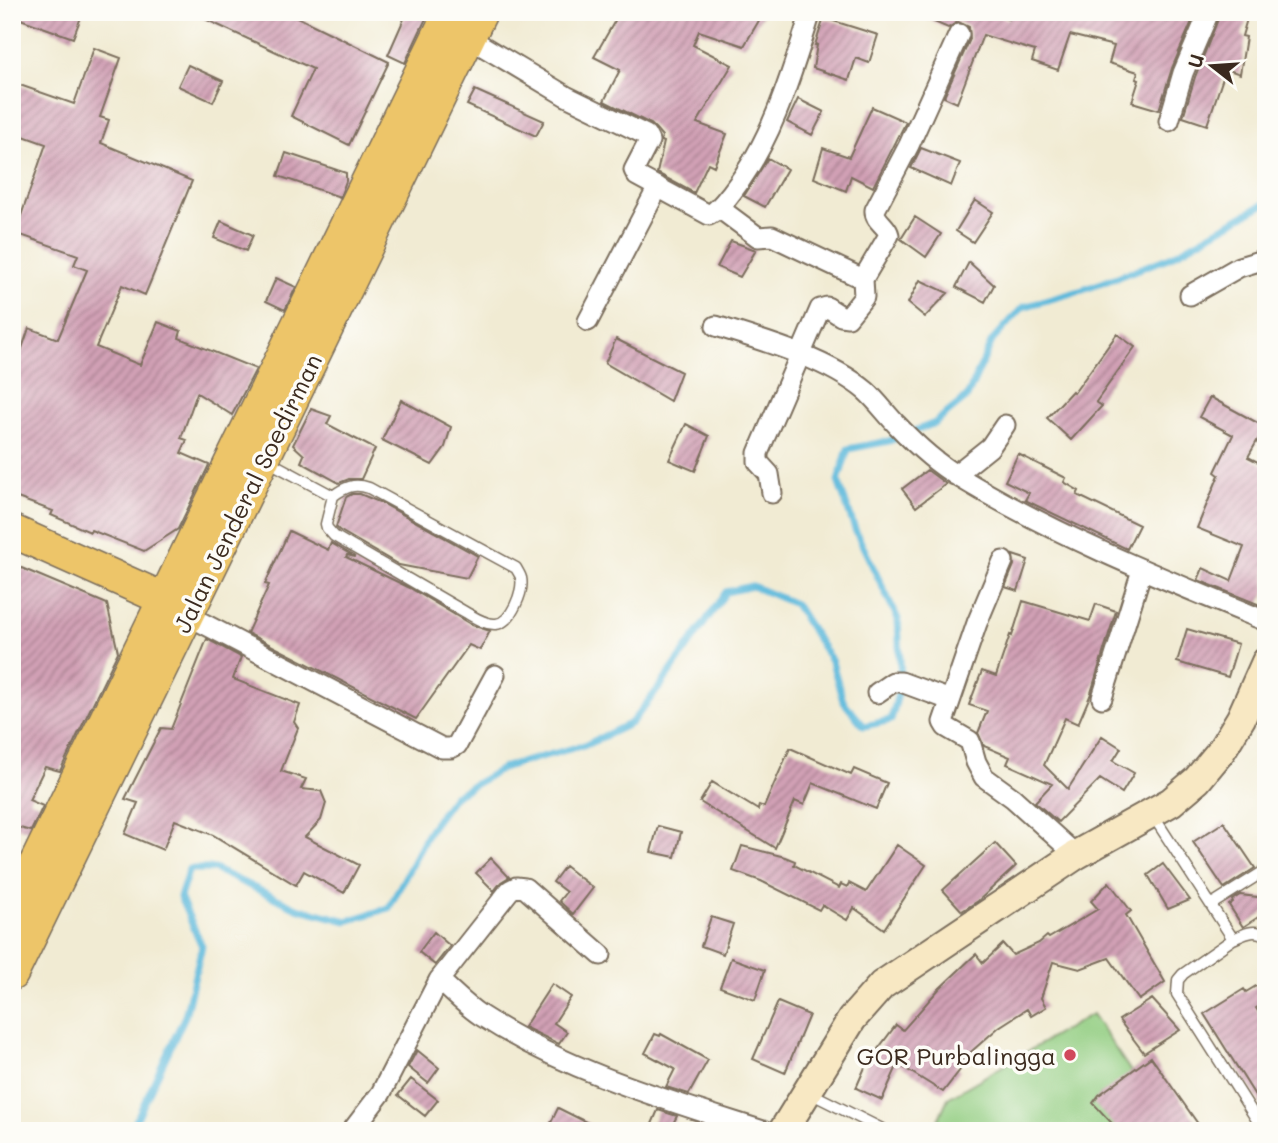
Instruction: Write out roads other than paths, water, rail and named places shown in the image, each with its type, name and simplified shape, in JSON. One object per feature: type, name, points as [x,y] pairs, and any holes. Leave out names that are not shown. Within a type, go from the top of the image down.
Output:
[{"type":"main road","name":"Jalan Jenderal Soedirman","points":[[12,974],[176,607],[450,12]]},
{"type":"main road","name":"Jalan Jenderal Soedirman","points":[[12,912],[176,607],[264,458],[475,25]]},
{"type":"main road","points":[[12,531],[176,607]]},
{"type":"street","points":[[475,25],[566,96],[646,135],[649,141],[634,170],[638,176],[709,215],[719,208],[748,170],[769,130],[785,93],[811,12]]},
{"type":"street","points":[[1169,121],[1183,73],[1209,12]]},
{"type":"street","points":[[772,493],[769,474],[757,458],[820,309],[827,307],[845,317],[852,314],[865,295],[863,279],[889,235],[888,230],[875,217],[875,210],[909,145],[959,34]]},
{"type":"street","points":[[588,321],[658,187]]},
{"type":"street","points":[[719,208],[758,237],[772,236],[863,279]]},
{"type":"street","points":[[1190,295],[1239,267],[1266,259]]},
{"type":"street","points":[[716,326],[776,344],[844,375],[866,392],[918,445],[956,475],[1014,508],[1142,570],[1266,621]]},
{"type":"street","points":[[956,475],[990,447],[1005,425]]},
{"type":"street","points":[[1003,561],[977,623],[943,722],[946,727],[970,741],[984,777],[1013,798],[1076,856]]},
{"type":"street","points":[[1102,698],[1142,570]]},
{"type":"street","points":[[176,607],[442,748],[457,745],[495,675]]},
{"type":"street","points":[[783,1131],[852,1019],[882,985],[1076,856],[1171,802],[1198,780],[1221,751],[1241,718],[1266,662]]},
{"type":"street","points":[[877,693],[892,682],[901,682],[950,699]]},
{"type":"street","points":[[352,1131],[381,1093],[439,980],[503,898],[516,887],[525,888],[601,954]]},
{"type":"street","points":[[439,980],[478,1014],[577,1067],[634,1089],[763,1131]]},
{"type":"lane","points":[[264,458],[333,496]]},
{"type":"lane","points":[[351,486],[369,488],[516,568],[521,577],[520,597],[506,620],[500,624],[487,623],[330,533],[326,524],[333,496],[351,486]]},
{"type":"lane","points":[[1152,814],[1233,939]]},
{"type":"lane","points":[[1212,904],[1266,870]]},
{"type":"lane","points":[[1264,1131],[1177,994],[1178,980],[1183,974],[1233,939],[1250,932],[1266,936]]},
{"type":"lane","points":[[806,1091],[886,1131]]},
{"type":"waterway","points":[[131,1131],[185,1016],[202,946],[180,897],[189,869],[214,869],[297,908],[347,921],[389,908],[430,829],[454,796],[505,767],[588,744],[631,723],[662,684],[726,592],[752,586],[795,604],[832,662],[843,701],[864,726],[891,720],[901,683],[898,619],[856,532],[838,481],[848,449],[889,441],[935,423],[967,397],[992,341],[1023,307],[1083,290],[1168,258],[1266,203]]},
{"type":"place","name":"GOR Purbalingga","points":[[1070,1055]]}]
